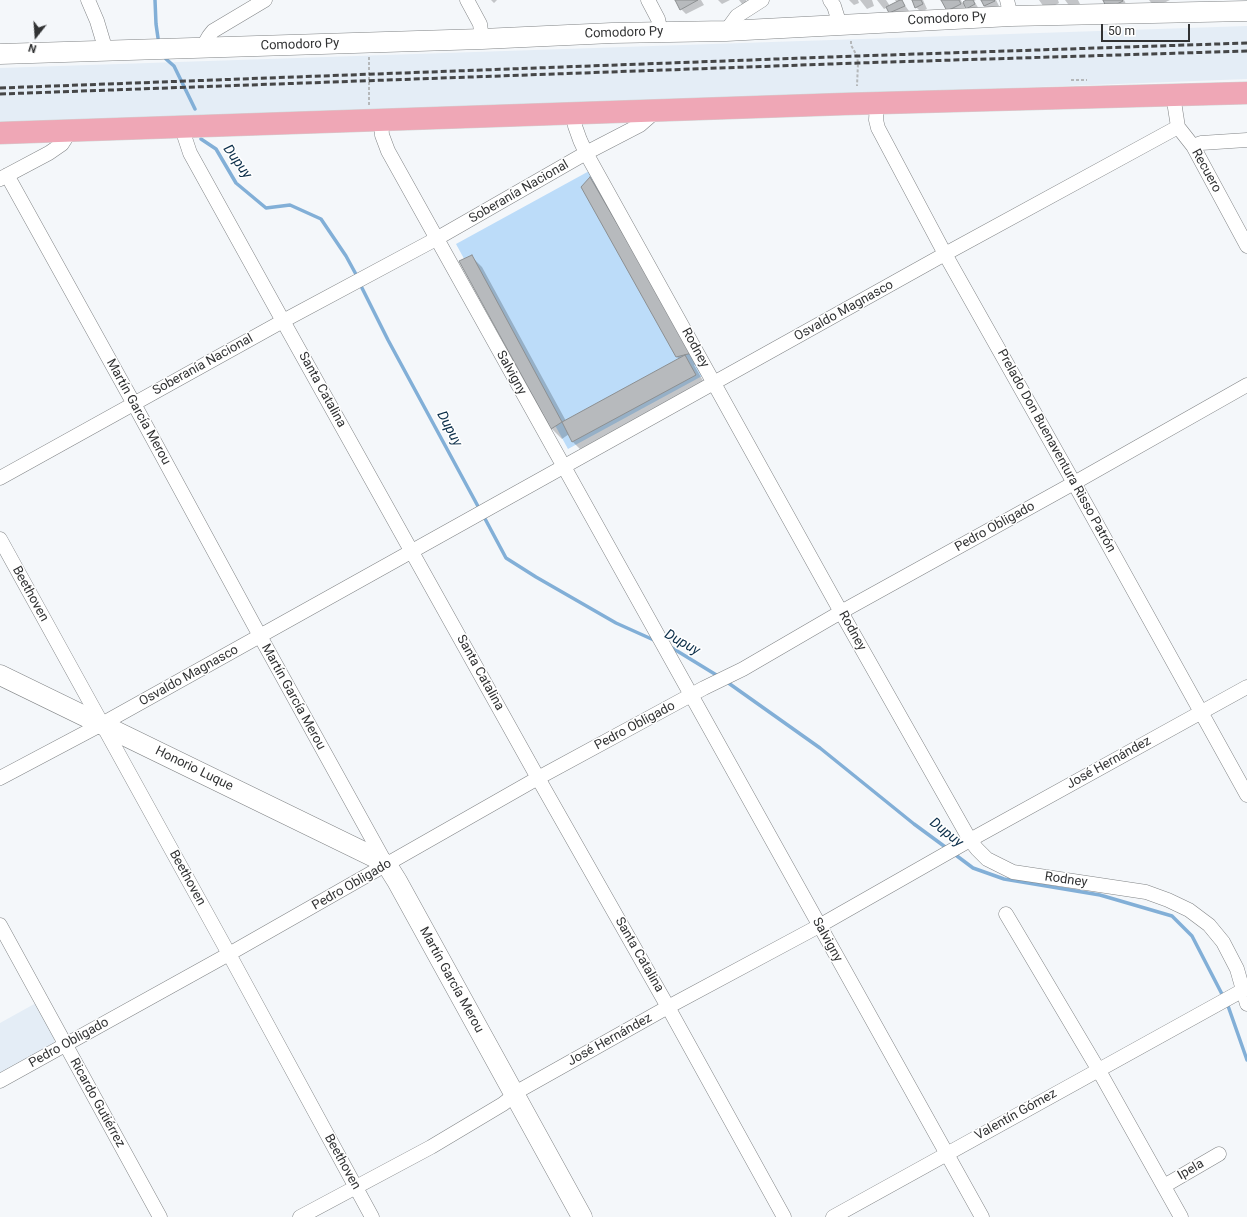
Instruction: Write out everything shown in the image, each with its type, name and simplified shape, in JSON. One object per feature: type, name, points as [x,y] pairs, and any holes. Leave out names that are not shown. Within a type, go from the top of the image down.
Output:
[{"type":"main road","name":"Comodoro Py","points":[[0,54],[482,39],[612,33],[726,31],[845,24],[1009,8],[1183,6],[1247,11]]},
{"type":"main road","points":[[0,133],[574,113],[1247,93]]},
{"type":"main road","name":"Honorio Luque","points":[[0,675],[374,857],[387,865]]},
{"type":"main road","name":"Martín García Merou","points":[[387,865],[582,1217]]},
{"type":"street","points":[[88,0],[97,21],[106,51]]},
{"type":"street","points":[[202,48],[213,31],[266,0]]},
{"type":"street","points":[[467,0],[480,24],[482,39]]},
{"type":"street","points":[[648,0],[658,19],[661,32]]},
{"type":"street","points":[[726,31],[737,16],[762,0]]},
{"type":"street","points":[[830,0],[845,24]]},
{"type":"street","name":"Recuero","points":[[1173,95],[1178,127],[1192,146],[1247,246]]},
{"type":"street","name":"Prelado Don Buenaventura Risso Patrón","points":[[866,104],[876,120],[878,128],[945,254],[1247,795]]},
{"type":"street","name":"Soberanía Nacional","points":[[0,478],[283,321],[436,239],[586,153],[640,125],[656,111]]},
{"type":"street","name":"Rodney","points":[[574,113],[575,126],[586,153],[970,840],[987,859],[1013,872],[1146,892],[1189,910],[1208,925],[1223,942],[1237,968],[1245,989],[1247,1004]]},
{"type":"street","name":"Salvigny","points":[[375,120],[388,151],[436,239],[650,623],[692,695],[982,1217]]},
{"type":"street","name":"Santa Catalina","points":[[181,126],[190,153],[784,1217]]},
{"type":"street","name":"Osvaldo Magnasco","points":[[0,778],[102,724],[945,254],[1178,127]]},
{"type":"street","points":[[4,177],[49,153],[62,144],[71,130]]},
{"type":"street","points":[[1192,146],[1201,143],[1247,140]]},
{"type":"street","name":"Martín García Merou","points":[[4,177],[134,404],[387,865]]},
{"type":"street","name":"Pedro Obligado","points":[[0,1081],[229,954],[538,778],[704,688],[743,669],[1247,385]]},
{"type":"street","name":"Beethoven","points":[[0,539],[372,1217]]},
{"type":"street","name":"José Hernández","points":[[300,1217],[431,1147],[503,1104],[522,1089],[668,1007],[819,926],[970,840],[1247,687]]},
{"type":"street","points":[[1006,914],[1098,1069],[1182,1217]]},
{"type":"street","name":"Ricardo Gutiérrez","points":[[0,925],[160,1217]]},
{"type":"street","name":"Valentín Gómez","points":[[833,1217],[1245,989]]},
{"type":"street","name":"Ipela","points":[[1164,1186],[1219,1154]]},
{"type":"path","points":[[845,24],[851,45],[858,56],[866,104]]},
{"type":"path","points":[[369,42],[375,120]]},
{"type":"shaded area","points":[[1247,26],[1247,79],[0,127],[0,68]]},
{"type":"shaded area","points":[[591,170],[704,375],[568,449],[456,244]]},
{"type":"shaded area","points":[[36,1003],[54,1038],[54,1043],[0,1075],[0,1023]]},
{"type":"building","points":[[675,0],[698,0],[680,10]]},
{"type":"building","points":[[902,0],[905,6],[889,13],[886,7]]},
{"type":"building","points":[[912,0],[921,0],[923,4],[915,8]]},
{"type":"building","points":[[941,0],[959,0],[961,4],[947,11]]},
{"type":"building","points":[[966,0],[973,0],[975,4],[966,9],[963,2]]},
{"type":"building","points":[[981,0],[994,0],[995,1],[984,6]]},
{"type":"building","points":[[1103,0],[1122,0],[1123,1],[1107,9]]},
{"type":"building","points":[[590,177],[692,353],[676,357],[581,187]]},
{"type":"building","points":[[472,255],[562,422],[551,429],[459,261]]},
{"type":"building","points":[[685,355],[696,375],[572,442],[562,422]]},
{"type":"waterway","points":[[155,0],[158,38]]},
{"type":"waterway","points":[[166,59],[174,66],[195,109]]},
{"type":"waterway","name":"Dupuy","points":[[201,139],[216,149],[236,183],[266,208],[290,205],[321,219],[346,256],[358,278]]},
{"type":"waterway","name":"Dupuy","points":[[360,284],[388,340],[480,510]]},
{"type":"waterway","name":"Dupuy","points":[[483,515],[506,558],[616,623],[656,641]]},
{"type":"waterway","name":"Dupuy","points":[[669,646],[718,676]]},
{"type":"waterway","name":"Dupuy","points":[[727,682],[820,748],[914,824],[948,849]]},
{"type":"waterway","name":"Dupuy","points":[[953,853],[973,868],[1004,879],[1100,895],[1172,916],[1192,936],[1224,998]]},
{"type":"waterway","name":"Dupuy","points":[[1227,1003],[1247,1060]]},
{"type":"railway","points":[[0,88],[1247,43]]},
{"type":"railway","points":[[0,94],[858,63],[1247,51]]}]
